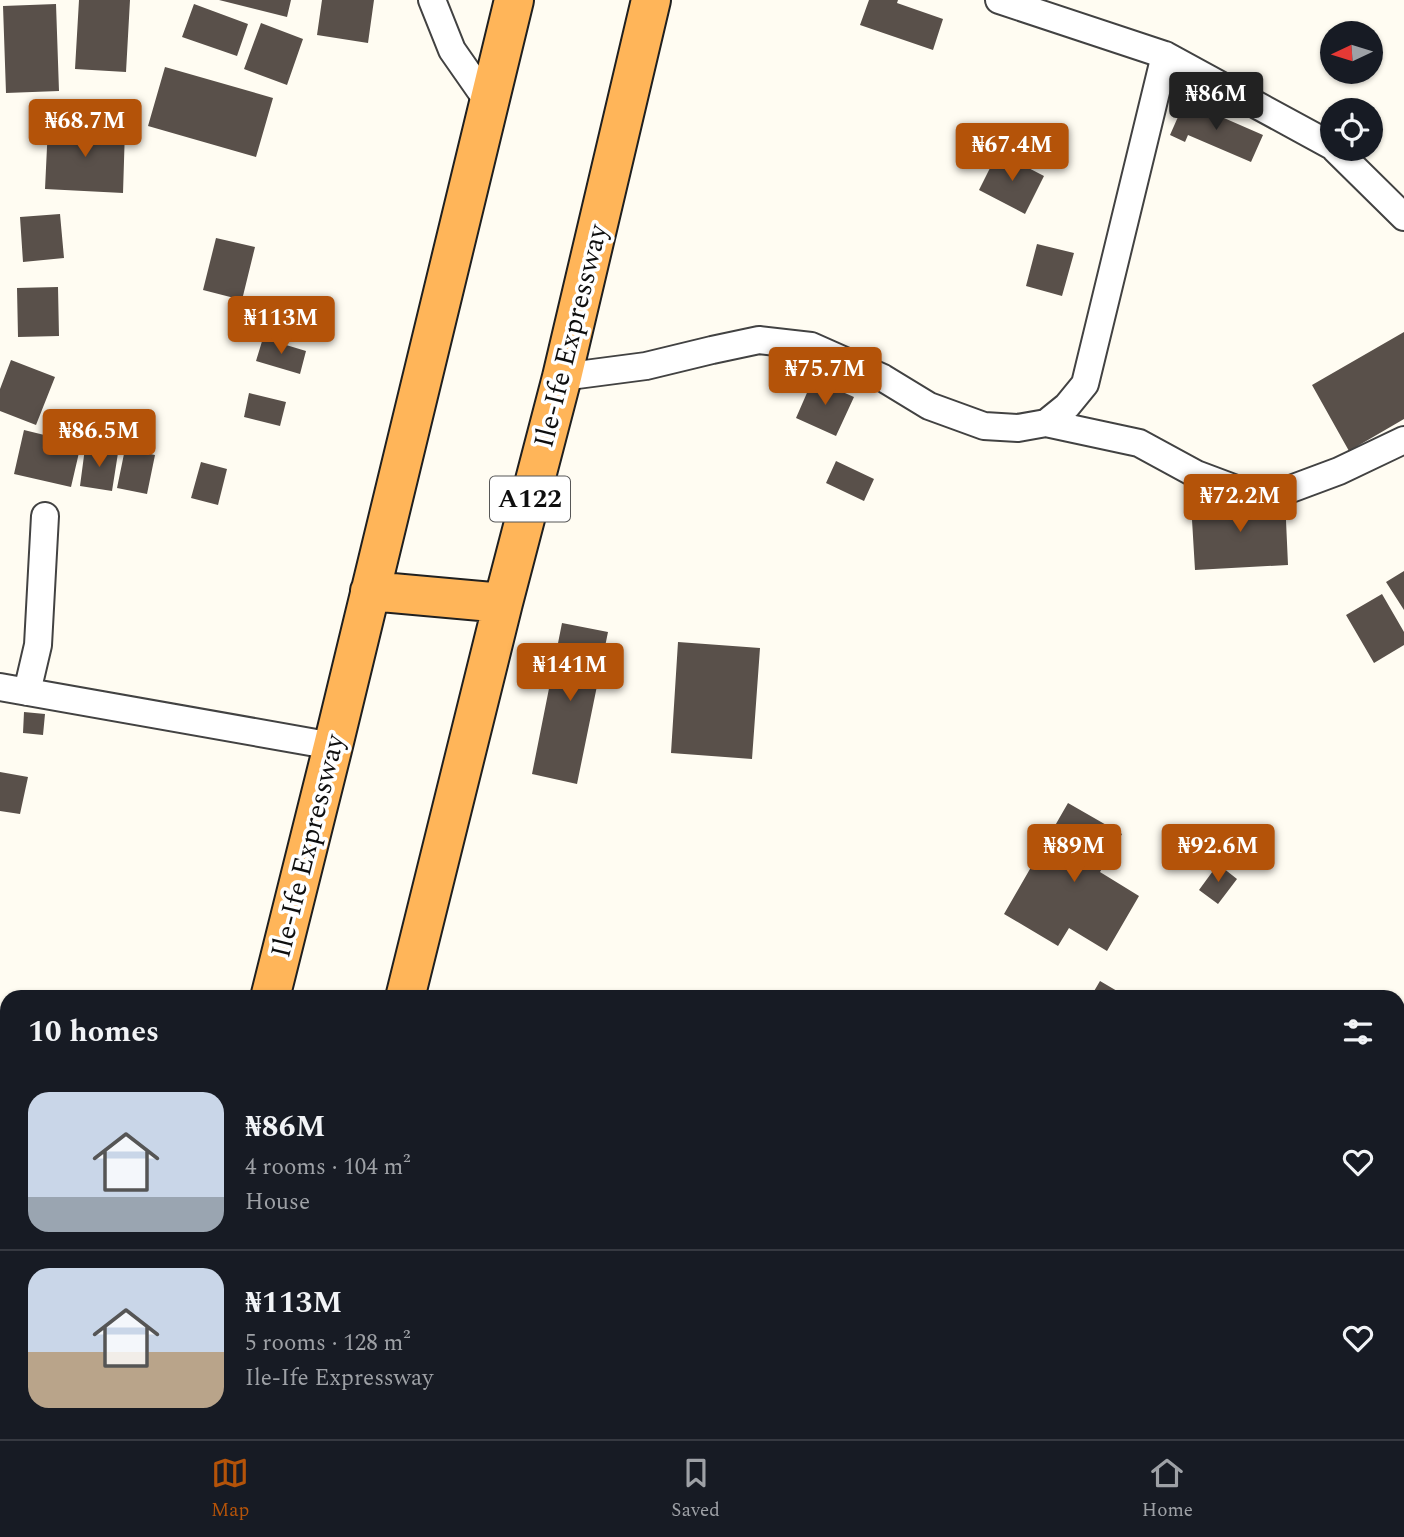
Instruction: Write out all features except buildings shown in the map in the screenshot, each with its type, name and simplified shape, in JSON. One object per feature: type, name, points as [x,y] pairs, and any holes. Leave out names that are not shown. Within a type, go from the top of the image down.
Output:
[{"type":"highway","name":"Ile-Ife Expressway","points":[[272,990],[514,0]]},
{"type":"highway","name":"Ile-Ife Expressway","points":[[407,990],[562,377],[652,0]]},
{"type":"highway","points":[[370,591],[503,603]]},
{"type":"street","points":[[432,0],[452,50],[489,103]]},
{"type":"street","points":[[999,0],[1166,55],[1320,140]]},
{"type":"street","points":[[1046,423],[1067,406],[1086,384],[1166,55]]},
{"type":"street","points":[[1347,161],[1404,217]]},
{"type":"street","points":[[562,377],[646,366],[759,340],[811,346],[883,378],[929,406],[984,426],[1017,428],[1046,423],[1139,443],[1196,474],[1237,489],[1287,490],[1339,471],[1404,440]]},
{"type":"street","points":[[26,692],[38,645],[45,516]]},
{"type":"street","points":[[0,687],[333,746]]}]
